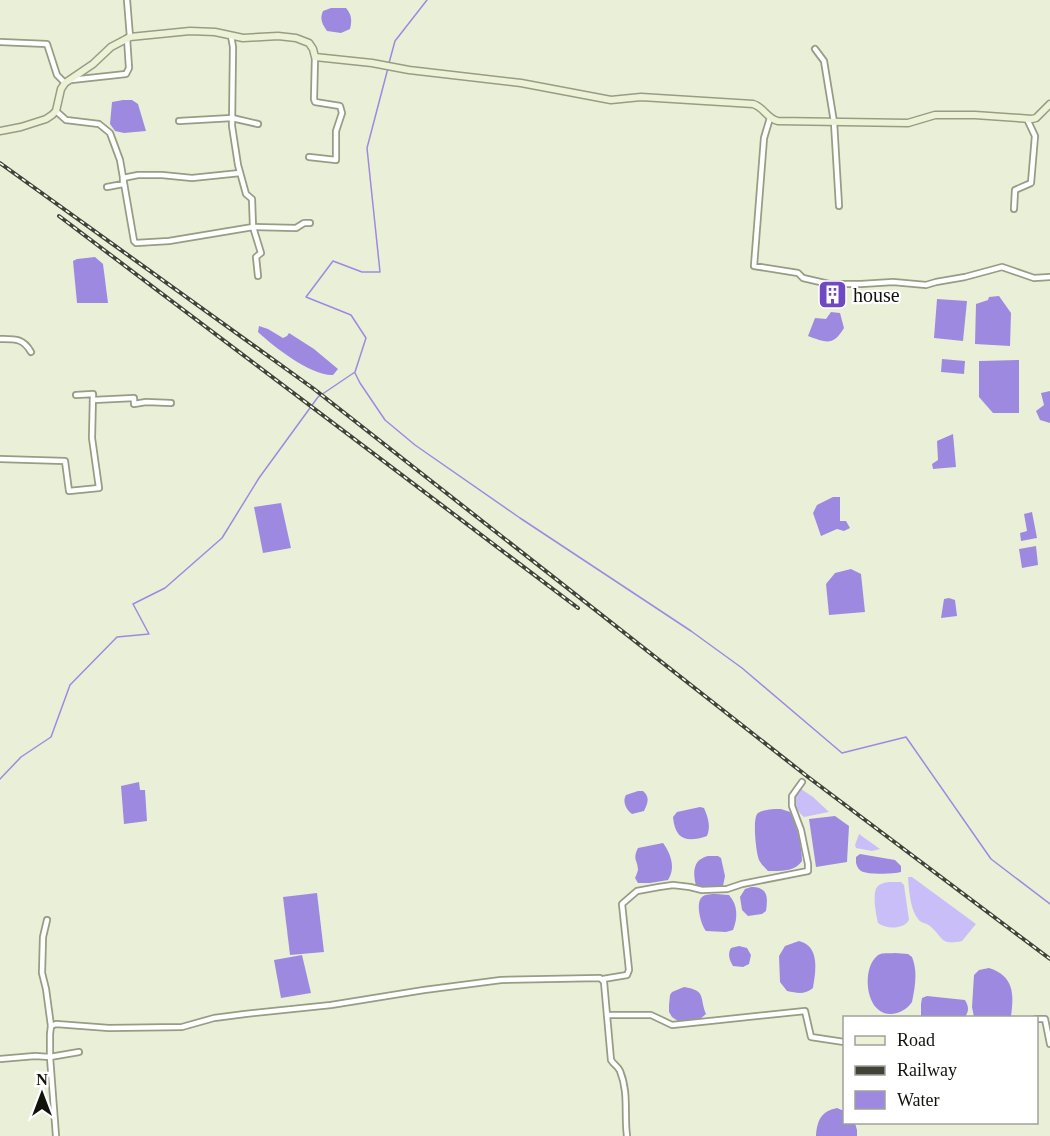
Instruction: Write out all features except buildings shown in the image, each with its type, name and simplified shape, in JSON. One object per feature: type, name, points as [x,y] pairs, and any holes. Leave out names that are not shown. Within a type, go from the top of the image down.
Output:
[{"type":"main road","points":[[0,131],[46,119],[56,111],[61,88],[66,81],[93,64],[111,47],[129,37],[190,31],[215,32],[243,38],[278,36],[296,38],[309,43],[315,57],[521,83],[611,100],[641,97],[753,104],[762,108],[770,118],[778,121],[908,123],[935,115],[1027,119],[1036,118],[1050,104]]},
{"type":"street","points":[[0,42],[47,44],[57,75],[66,81],[126,74],[129,69],[127,0]]},
{"type":"street","points":[[231,36],[233,47],[232,126],[240,173],[246,194],[252,199],[253,227],[261,253],[256,257],[258,276]]},
{"type":"street","points":[[815,49],[824,61],[834,122],[839,206]]},
{"type":"street","points":[[309,157],[336,160],[336,131],[342,113],[340,106],[315,102],[315,57]]},
{"type":"street","points":[[56,111],[66,120],[99,124],[111,133],[120,160],[136,243],[169,241],[253,227],[296,228],[310,222]]},
{"type":"street","points":[[179,121],[232,118],[258,124]]},
{"type":"street","points":[[770,118],[764,138],[754,266],[798,273],[803,278],[829,284],[861,285],[893,282],[927,285],[1002,267],[1034,278],[1050,277]]},
{"type":"street","points":[[1014,209],[1016,190],[1031,183],[1035,136],[1027,119]]},
{"type":"street","points":[[108,187],[123,184],[123,178],[138,175],[192,178],[240,173]]},
{"type":"street","points":[[0,339],[20,340],[31,351]]},
{"type":"street","points":[[0,459],[65,461],[69,491],[99,488],[92,438],[93,394],[76,395]]},
{"type":"street","points":[[93,400],[134,398],[134,404],[171,403]]},
{"type":"street","points":[[51,1026],[56,1024],[109,1028],[182,1027],[214,1018],[331,1005],[501,980],[603,979],[627,975],[629,970],[622,904],[637,891],[673,885],[702,890],[727,889],[808,871],[801,830],[792,806],[792,796],[802,782]]},
{"type":"street","points":[[47,920],[43,937],[42,973],[51,1026],[50,1056],[56,1136]]},
{"type":"street","points":[[603,979],[611,1060],[619,1068],[627,1097],[627,1136]]},
{"type":"street","points":[[607,1015],[651,1015],[672,1025],[805,1011],[811,1037],[843,1042]]},
{"type":"street","points":[[1038,1019],[1046,1019],[1050,1044]]},
{"type":"street","points":[[0,1059],[79,1052]]},
{"type":"shaded area","points":[[801,789],[829,812],[804,817],[798,811],[795,803],[796,796]]},
{"type":"shaded area","points":[[859,834],[880,849],[872,851],[856,848]]},
{"type":"shaded area","points":[[908,877],[912,877],[976,924],[962,941],[943,940],[930,926],[919,920],[912,905]]},
{"type":"shaded area","points":[[891,882],[901,882],[904,885],[909,920],[903,926],[894,928],[878,923],[875,905],[877,887]]},
{"type":"water","points":[[331,8],[346,8],[351,18],[350,29],[341,33],[327,31],[321,17],[323,11]]},
{"type":"water","points":[[132,100],[138,104],[146,131],[124,133],[115,131],[110,124],[112,102]]},
{"type":"water","points":[[95,257],[103,264],[108,303],[77,303],[73,261]]},
{"type":"water","points":[[999,296],[1011,313],[1010,346],[975,344],[976,304],[988,300],[989,297]]},
{"type":"water","points":[[937,299],[967,301],[963,341],[934,338]]},
{"type":"water","points":[[831,312],[840,313],[844,328],[836,338],[825,341],[808,336],[815,318],[826,319]]},
{"type":"water","points":[[259,326],[283,338],[289,333],[314,349],[338,369],[333,375],[314,371],[304,366],[258,332]]},
{"type":"water","points":[[942,359],[965,361],[964,374],[941,372]]},
{"type":"water","points":[[1019,360],[1019,413],[993,413],[979,397],[979,361]]},
{"type":"water","points":[[1050,391],[1050,423],[1040,420],[1036,411],[1044,405],[1041,393]]},
{"type":"water","points":[[953,434],[956,467],[933,469],[932,464],[938,460],[937,441]]},
{"type":"water","points":[[833,497],[840,497],[840,521],[846,521],[850,528],[844,531],[837,529],[821,536],[813,513],[817,505]]},
{"type":"water","points":[[281,503],[291,548],[263,553],[254,507]]},
{"type":"water","points":[[1032,512],[1037,538],[1021,541],[1020,533],[1027,531],[1024,514]]},
{"type":"water","points":[[1036,546],[1038,565],[1022,568],[1019,549]]},
{"type":"water","points":[[851,569],[861,574],[865,612],[829,615],[826,584],[835,573]]},
{"type":"water","points":[[944,599],[955,600],[957,616],[941,618]]},
{"type":"water","points":[[139,782],[140,790],[145,790],[147,821],[124,824],[121,786]]},
{"type":"water","points":[[638,791],[645,793],[647,803],[644,811],[632,814],[624,800],[626,795]]},
{"type":"water","points":[[704,808],[708,818],[707,836],[694,839],[683,838],[676,831],[673,817],[677,812]]},
{"type":"water","points":[[781,809],[790,812],[793,817],[800,842],[802,861],[791,869],[768,871],[758,856],[755,835],[756,816],[763,811]]},
{"type":"water","points":[[835,816],[849,826],[847,862],[816,867],[809,819]]},
{"type":"water","points":[[663,843],[672,861],[672,871],[668,880],[638,883],[635,878],[638,867],[635,858],[638,848]]},
{"type":"water","points":[[860,854],[895,860],[901,866],[901,872],[875,874],[861,871],[856,863],[856,857]]},
{"type":"water","points":[[708,856],[721,858],[725,876],[723,886],[696,886],[694,872],[696,864]]},
{"type":"water","points":[[757,887],[766,894],[766,911],[762,914],[748,916],[742,910],[740,897],[745,889]]},
{"type":"water","points":[[317,893],[324,952],[290,955],[283,897]]},
{"type":"water","points":[[705,895],[729,895],[736,907],[736,921],[733,930],[706,931],[704,928],[700,914],[700,900]]},
{"type":"water","points":[[799,941],[810,948],[815,960],[813,988],[801,993],[787,991],[780,982],[779,956],[785,946]]},
{"type":"water","points":[[739,946],[747,948],[751,955],[749,964],[743,967],[733,966],[729,957],[731,948]]},
{"type":"water","points":[[895,953],[908,954],[912,957],[915,968],[915,985],[909,1006],[897,1013],[887,1014],[878,1010],[873,1003],[869,993],[869,972],[877,956]]},
{"type":"water","points":[[302,955],[311,993],[281,998],[274,960]]},
{"type":"water","points":[[989,968],[997,971],[1008,981],[1012,993],[1011,1016],[974,1016],[972,1007],[974,975],[979,970]]},
{"type":"water","points":[[684,987],[696,991],[701,996],[706,1014],[700,1019],[678,1021],[669,1012],[670,995]]},
{"type":"water","points":[[927,996],[965,1000],[968,1007],[967,1013],[966,1016],[921,1016],[922,998]]},
{"type":"water","points":[[832,1109],[843,1111],[843,1124],[855,1124],[857,1136],[816,1136],[821,1118]]},
{"type":"waterway","points":[[389,63],[395,41],[427,0]]},
{"type":"waterway","points":[[0,779],[21,757],[51,737],[70,685],[117,637],[149,634],[133,604],[165,588],[222,538],[259,478],[318,397],[355,372],[366,338],[351,315],[306,297],[333,261],[362,272],[380,272],[367,148],[388,68]]},
{"type":"waterway","points":[[355,373],[385,420],[415,445],[520,518],[691,631],[742,668],[842,753],[906,737],[991,859],[1050,904]]},
{"type":"railway","points":[[0,163],[314,389],[808,777],[1050,959]]},
{"type":"railway","points":[[59,216],[578,608]]},
{"type":"place","name":"house","points":[[832,295]]}]
